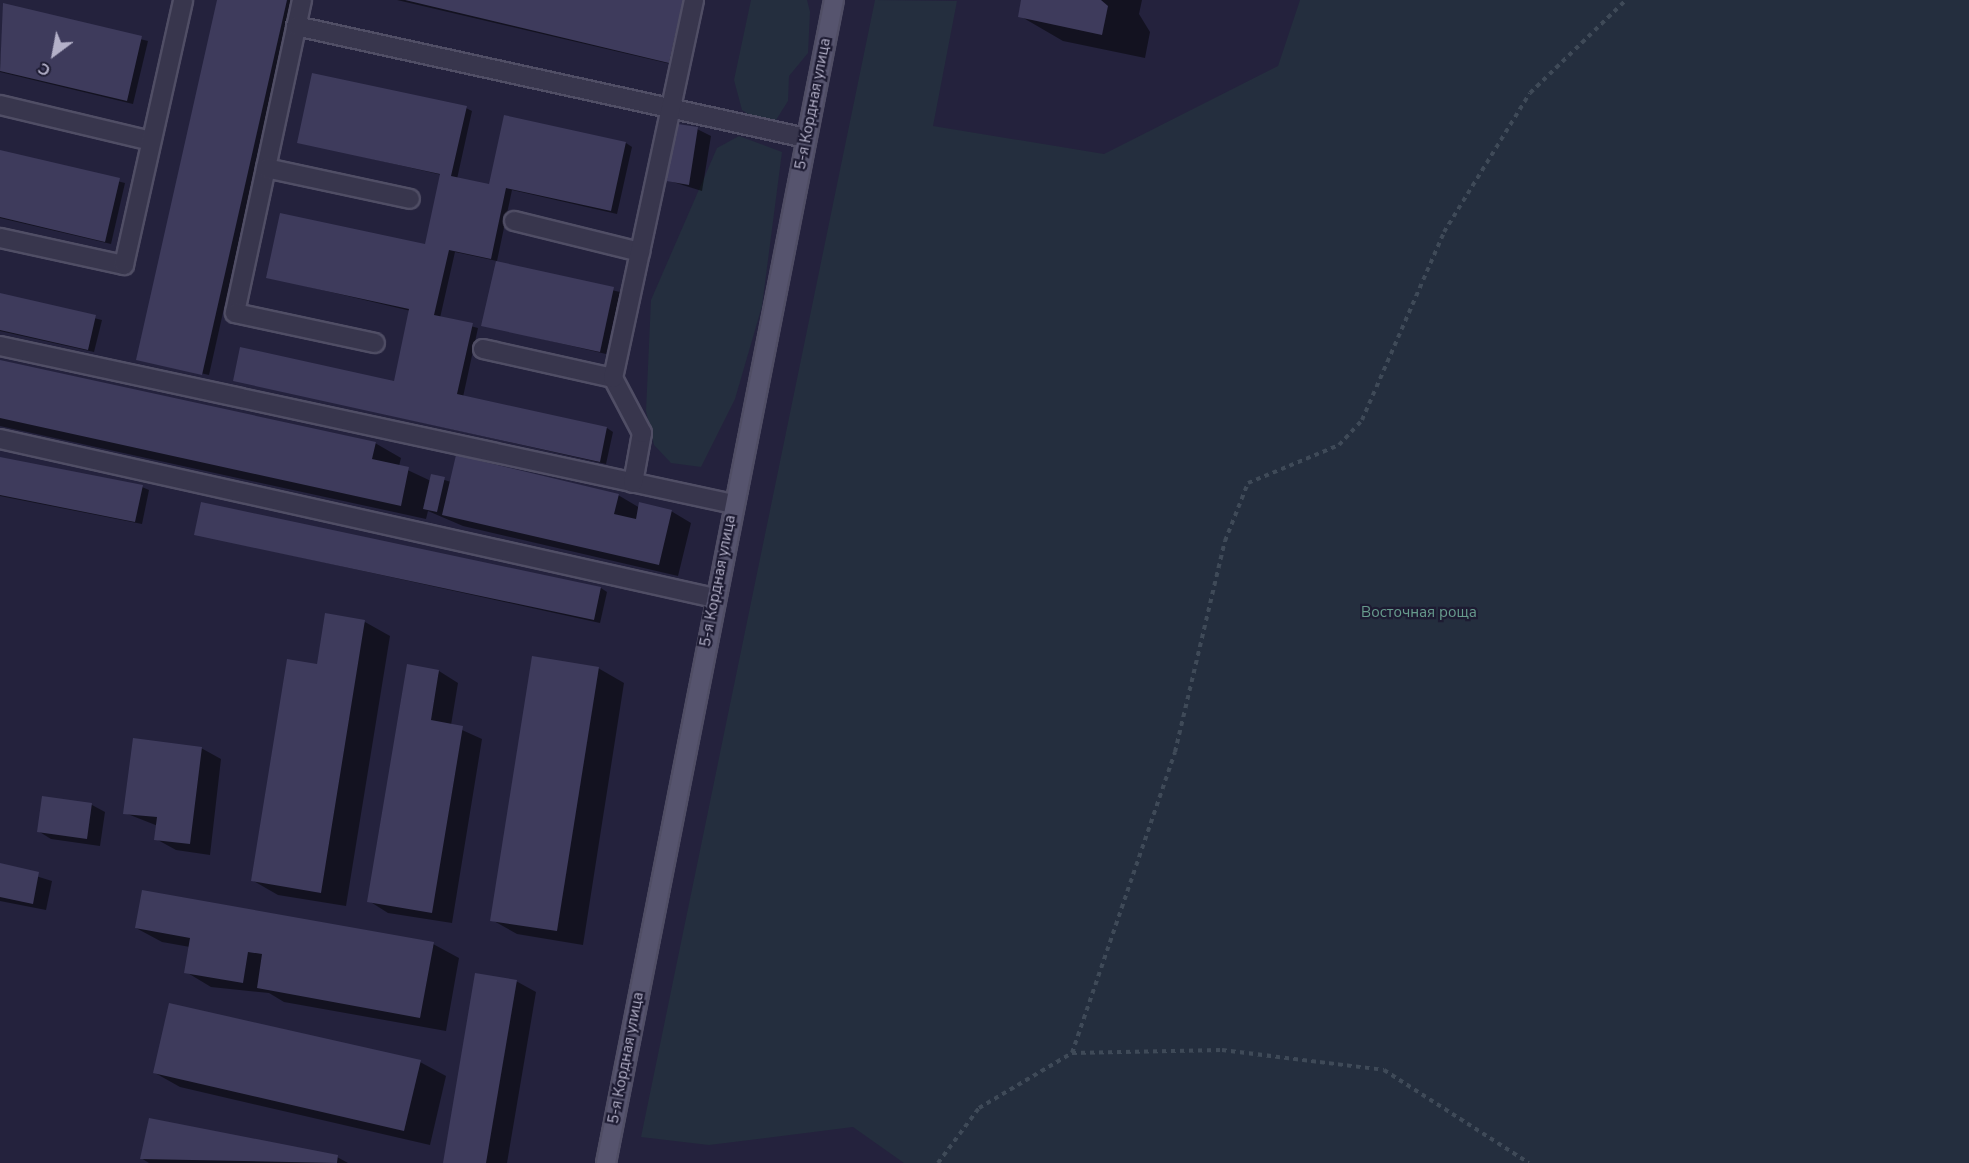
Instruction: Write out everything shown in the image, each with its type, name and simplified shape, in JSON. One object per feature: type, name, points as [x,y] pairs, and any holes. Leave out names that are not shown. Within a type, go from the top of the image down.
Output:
[{"type":"main road","name":"5-я Кордная улица","points":[[606,1163],[733,504],[834,0]]},
{"type":"lane","points":[[0,238],[124,265],[183,0]]},
{"type":"lane","points":[[302,0],[235,313],[375,343]]},
{"type":"lane","points":[[633,483],[642,433],[613,378],[694,0]]},
{"type":"lane","points":[[296,26],[806,138]]},
{"type":"lane","points":[[0,105],[151,141]]},
{"type":"lane","points":[[266,168],[410,199]]},
{"type":"lane","points":[[514,221],[640,252]]},
{"type":"lane","points":[[0,346],[733,504]]},
{"type":"lane","points":[[483,350],[613,378]]},
{"type":"lane","points":[[0,439],[715,598]]},
{"type":"path","points":[[1071,1053],[1175,752],[1226,541],[1248,483],[1339,445],[1362,420],[1444,232],[1530,93],[1626,0]]},
{"type":"path","points":[[938,1163],[979,1108],[1071,1053],[1222,1050],[1384,1070],[1530,1163]]},
{"type":"green space","points":[[751,0],[807,0],[810,12],[808,53],[789,76],[788,101],[776,120],[759,121],[742,110],[734,80]]},
{"type":"green space","name":"Восточная роща","points":[[875,0],[957,1],[933,126],[1104,154],[1278,66],[1300,0],[1969,0],[1969,1163],[904,1163],[853,1127],[709,1145],[641,1137]]},
{"type":"green space","points":[[739,136],[782,152],[762,306],[735,399],[701,467],[671,463],[654,445],[646,411],[651,300],[717,148]]},
{"type":"building","points":[[217,0],[287,0],[202,375],[136,360]]},
{"type":"building","points":[[405,0],[683,0],[669,63]]},
{"type":"building","points":[[1021,0],[1101,0],[1108,6],[1102,35],[1018,17]]},
{"type":"building","points":[[3,3],[142,36],[127,101],[0,71]]},
{"type":"building","points":[[312,73],[467,106],[451,176],[489,184],[504,115],[626,142],[611,211],[506,188],[491,259],[449,250],[434,315],[473,323],[457,394],[607,427],[600,462],[233,381],[240,347],[394,381],[409,309],[266,278],[280,213],[425,244],[440,174],[297,143]]},
{"type":"building","points":[[671,123],[698,127],[689,185],[661,180]]},
{"type":"building","points":[[0,150],[120,178],[105,242],[0,217]]},
{"type":"building","points":[[496,261],[614,287],[600,352],[481,326]]},
{"type":"building","points":[[0,293],[96,315],[88,350],[0,330]]},
{"type":"building","points":[[0,360],[376,442],[372,459],[409,467],[401,506],[0,418]]},
{"type":"building","points":[[456,455],[619,494],[614,514],[636,519],[639,502],[672,510],[659,565],[442,515]]},
{"type":"building","points":[[0,457],[143,485],[135,522],[0,495]]},
{"type":"building","points":[[431,474],[445,477],[437,512],[423,509]]},
{"type":"building","points":[[201,502],[601,587],[594,620],[194,535]]},
{"type":"building","points":[[325,613],[365,620],[321,893],[251,881],[287,659],[317,664]]},
{"type":"building","points":[[532,656],[599,667],[557,931],[490,921]]},
{"type":"building","points":[[407,664],[439,670],[431,720],[463,726],[432,913],[367,902]]},
{"type":"building","points":[[133,738],[202,747],[190,844],[154,840],[157,817],[123,814]]},
{"type":"building","points":[[42,796],[92,803],[87,839],[37,832]]},
{"type":"building","points":[[0,863],[39,872],[33,904],[0,897]]},
{"type":"building","points":[[142,890],[434,942],[420,1018],[257,988],[262,954],[248,952],[243,983],[184,973],[190,938],[135,928]]},
{"type":"building","points":[[475,973],[517,980],[486,1163],[443,1163]]},
{"type":"building","points":[[169,1003],[421,1060],[404,1131],[153,1073]]},
{"type":"building","points":[[149,1118],[338,1155],[337,1163],[140,1159]]}]
